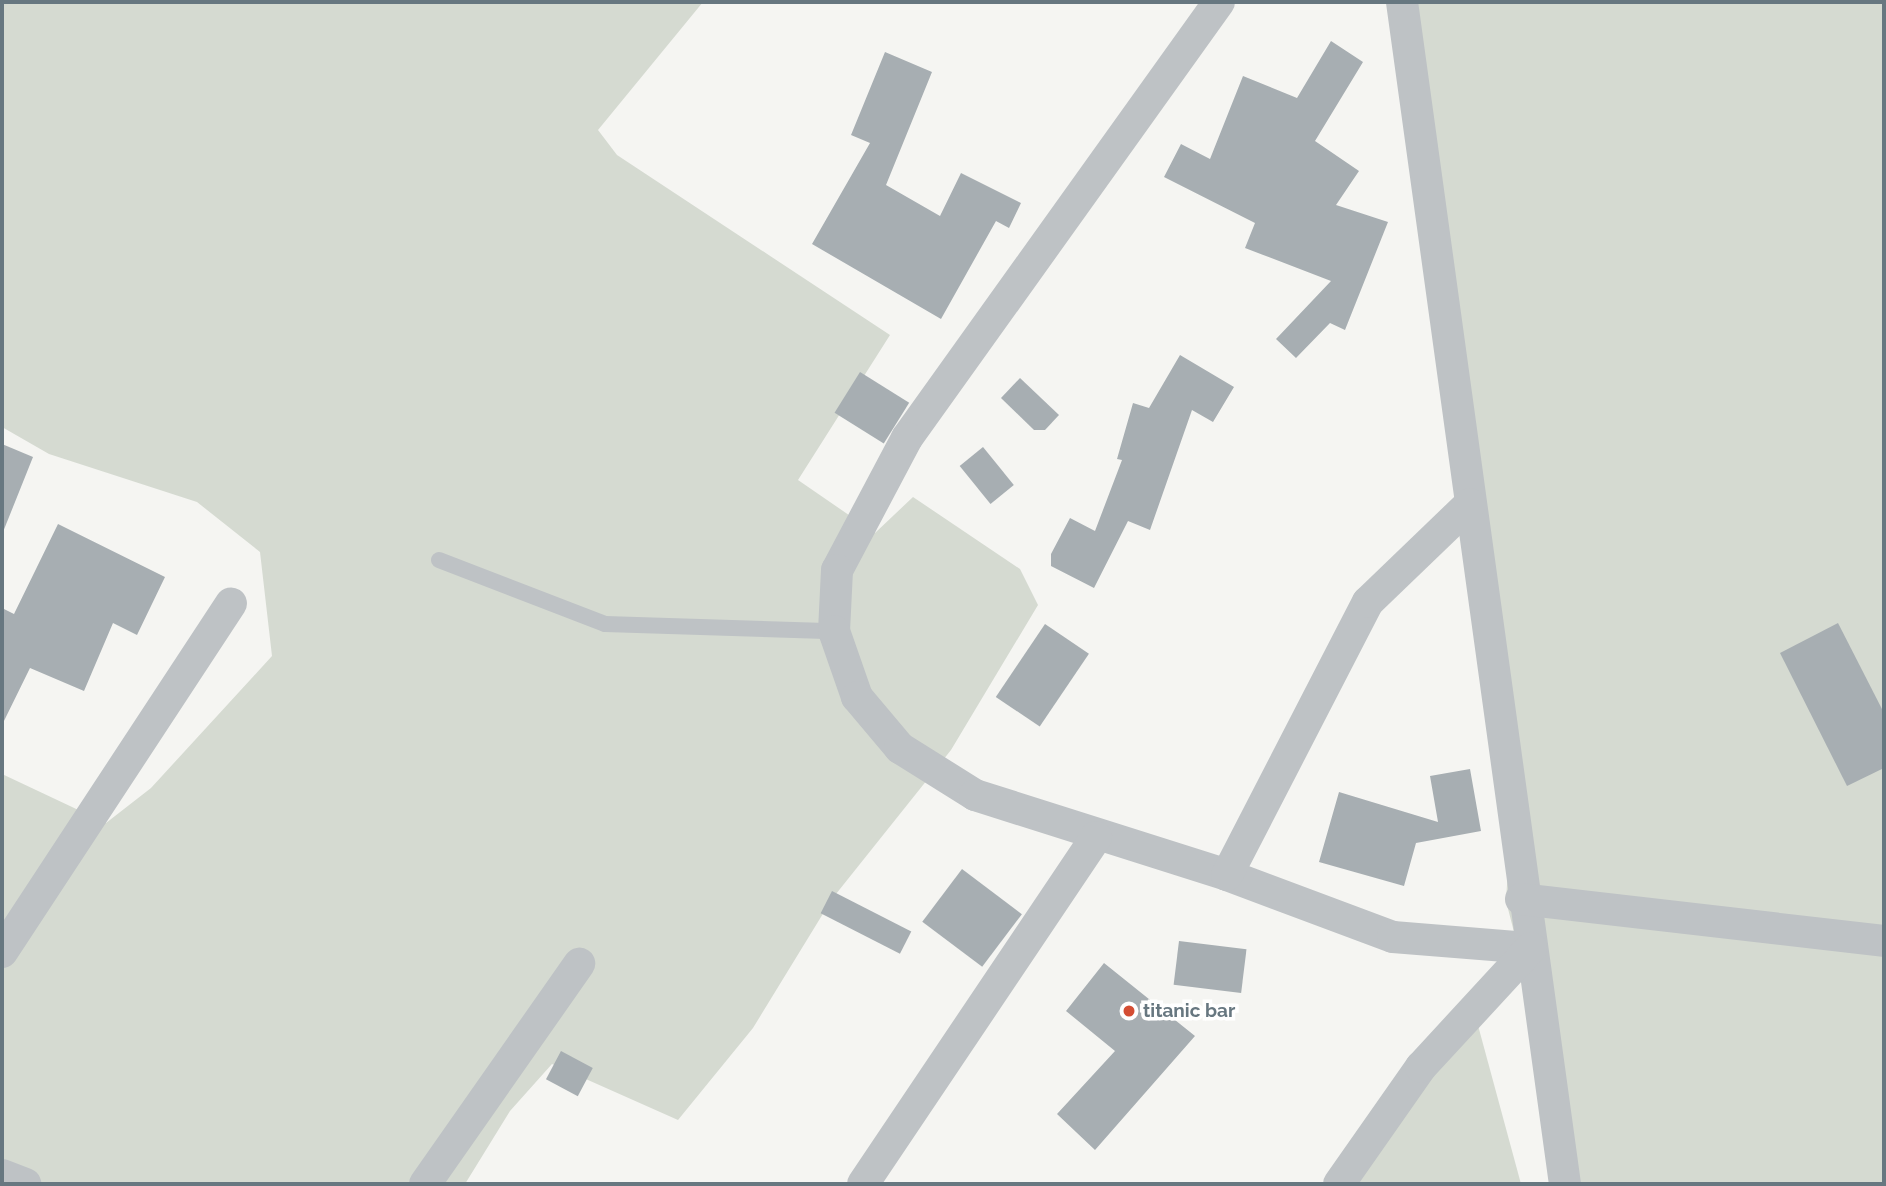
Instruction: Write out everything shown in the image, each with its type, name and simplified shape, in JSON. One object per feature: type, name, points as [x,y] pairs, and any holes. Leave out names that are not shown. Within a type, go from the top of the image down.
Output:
[{"type":"street","points":[[1219,2],[907,438],[838,570],[834,631],[858,697],[900,748],[975,795],[1096,837],[1227,875],[1392,937],[1531,948]]},
{"type":"street","points":[[1402,2],[1521,899],[1531,948],[1565,1184]]},
{"type":"street","points":[[1227,875],[1368,602],[1470,504]]},
{"type":"street","points":[[2,952],[231,603]]},
{"type":"street","points":[[863,1184],[1096,837]]},
{"type":"street","points":[[1521,899],[1884,941]]},
{"type":"street","points":[[1339,1184],[1421,1067],[1531,948]]},
{"type":"street","points":[[425,1184],[579,964]]},
{"type":"street","points":[[2,1175],[25,1184]]},
{"type":"lane","points":[[439,560],[605,624],[834,631]]},
{"type":"shaded area","points":[[2,2],[703,2],[598,130],[617,155],[890,335],[798,480],[875,533],[913,497],[1020,569],[1038,605],[951,750],[832,899],[753,1028],[678,1120],[552,1064],[510,1111],[465,1184],[25,1184],[2,1173],[2,774],[106,823],[151,788],[272,656],[260,552],[197,502],[49,454],[2,427]]},
{"type":"shaded area","points":[[1403,2],[1884,2],[1884,1184],[1579,1184],[1506,901],[1515,755]]},
{"type":"shaded area","points":[[1476,1018],[1521,1184],[1345,1184]]},
{"type":"building","points":[[1331,41],[1363,62],[1315,141],[1359,171],[1336,205],[1388,222],[1345,330],[1330,323],[1296,358],[1276,339],[1331,281],[1245,248],[1255,223],[1164,177],[1181,144],[1210,159],[1243,76],[1297,98]]},
{"type":"building","points":[[885,52],[932,72],[886,185],[940,216],[961,173],[1021,203],[1009,228],[996,221],[941,319],[812,244],[870,143],[851,135]]},
{"type":"building","points":[[1180,355],[1234,387],[1213,422],[1192,410],[1150,530],[1128,521],[1094,588],[1051,566],[1051,554],[1070,518],[1095,531],[1122,460],[1117,459],[1133,403],[1149,408]]},
{"type":"building","points":[[860,372],[909,403],[884,443],[835,413]]},
{"type":"building","points":[[1020,378],[1059,415],[1045,430],[1034,430],[1001,398]]},
{"type":"building","points":[[2,444],[33,457],[3,532],[2,532]]},
{"type":"building","points":[[983,447],[1014,485],[991,504],[960,466]]},
{"type":"building","points":[[58,524],[165,577],[137,635],[113,623],[84,691],[30,668],[2,725],[2,608],[14,614]]},
{"type":"building","points":[[1838,623],[1884,713],[1884,768],[1847,786],[1780,653]]},
{"type":"building","points":[[1045,624],[1089,654],[1040,727],[996,697]]},
{"type":"building","points":[[1470,769],[1481,831],[1416,843],[1404,886],[1319,862],[1339,792],[1438,822],[1430,776]]},
{"type":"building","points":[[962,869],[1022,914],[982,967],[922,922]]},
{"type":"building","points":[[832,891],[911,931],[900,954],[821,913]]},
{"type":"building","points":[[1179,941],[1246,949],[1241,993],[1174,985]]},
{"type":"building","points":[[1104,963],[1195,1036],[1095,1150],[1057,1114],[1115,1051],[1066,1011]]},
{"type":"building","points":[[561,1051],[593,1068],[578,1096],[546,1079]]},
{"type":"place","name":"titanic bar","points":[[1129,1011]]}]
